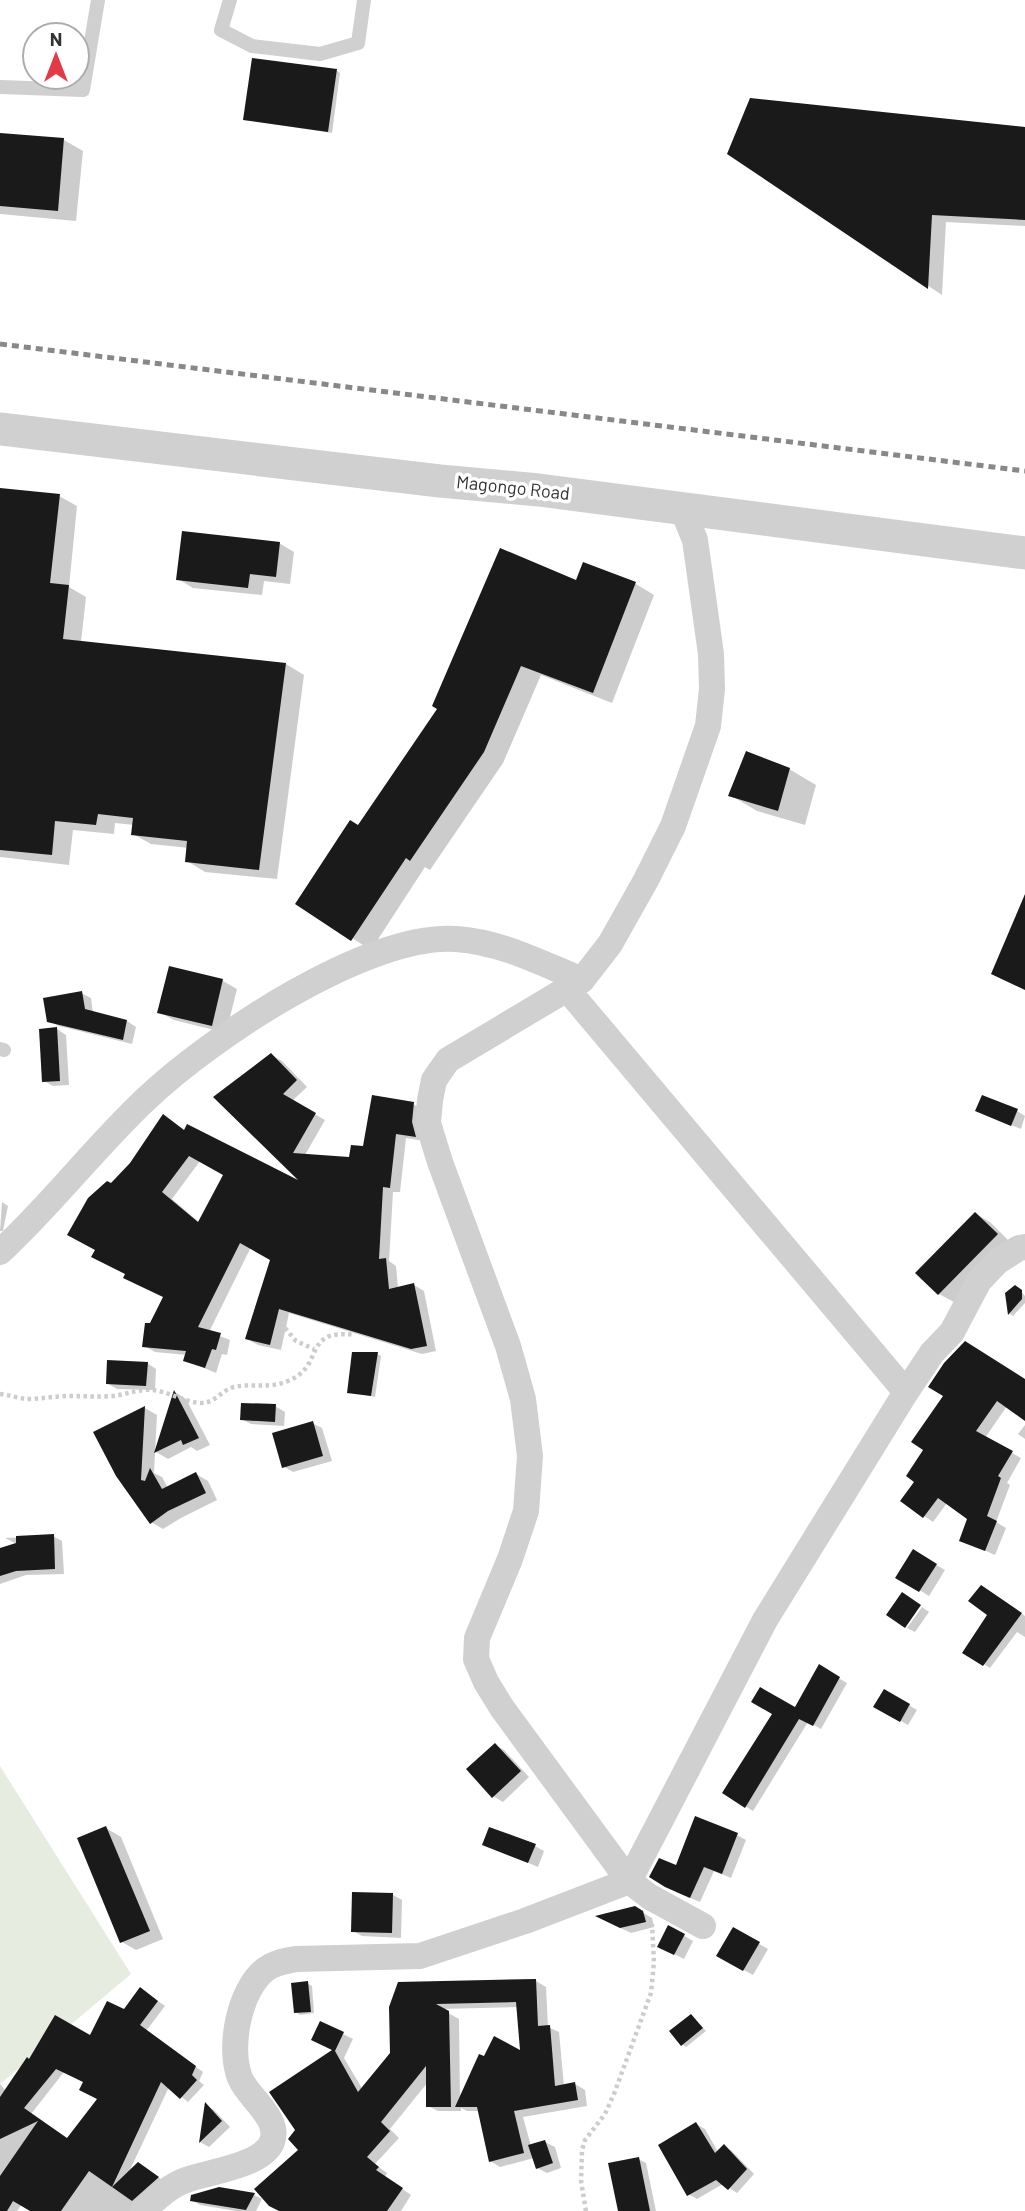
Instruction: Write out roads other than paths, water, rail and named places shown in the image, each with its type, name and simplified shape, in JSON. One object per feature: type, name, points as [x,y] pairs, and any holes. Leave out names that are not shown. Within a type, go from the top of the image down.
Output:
[{"type":"street","name":"Magongo Road","points":[[0,429],[682,508],[1025,553]]},
{"type":"street","points":[[682,508],[695,540],[711,654],[712,689],[708,726],[673,826],[610,944],[574,985],[448,1060],[434,1080],[429,1123],[440,1162],[508,1346],[523,1399],[530,1456],[526,1511],[510,1559],[477,1638],[477,1659],[486,1682],[502,1708],[628,1881],[650,1897],[703,1926]]},
{"type":"street","points":[[0,1252],[148,1097],[220,1040],[305,986],[355,962],[415,942],[456,939],[503,947],[574,985],[906,1392]]},
{"type":"street","points":[[143,2211],[164,2191],[185,2180],[254,2159],[268,2149],[273,2140],[271,2123],[241,2080],[236,2064],[239,2014],[264,1970],[277,1963],[296,1959],[420,1956],[525,1921],[628,1881],[765,1620],[906,1392],[932,1353],[952,1332],[979,1281],[997,1262],[1018,1248],[1025,1247]]},
{"type":"lane","points":[[0,87],[83,90],[98,0]]},
{"type":"lane","points":[[230,0],[221,30],[253,46],[320,54],[358,43],[364,0]]},
{"type":"railway","points":[[0,344],[1025,471]]}]
